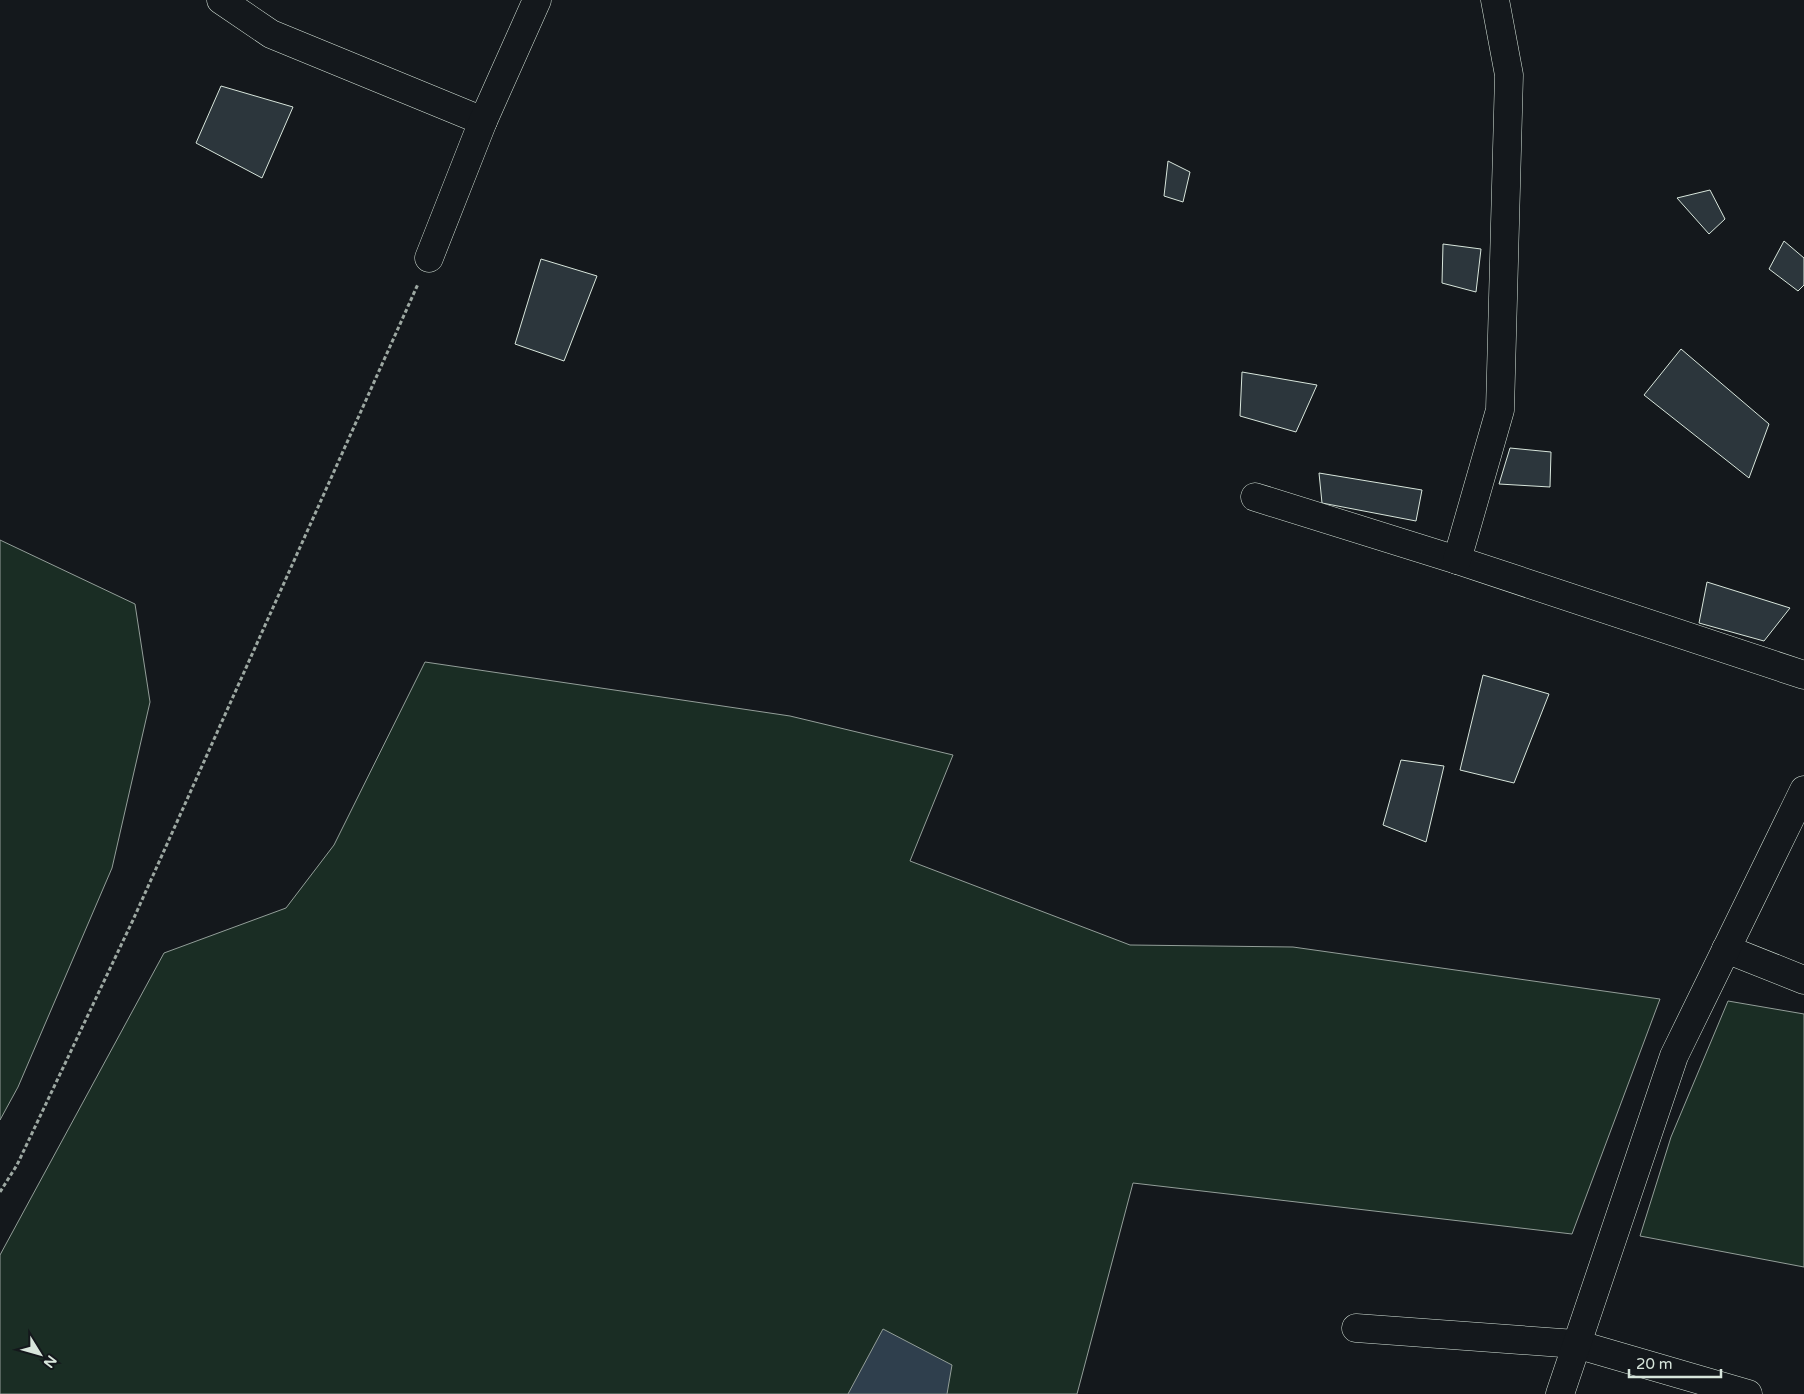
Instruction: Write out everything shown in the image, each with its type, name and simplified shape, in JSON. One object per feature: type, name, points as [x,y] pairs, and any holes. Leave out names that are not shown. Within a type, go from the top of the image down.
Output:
[{"type":"street","points":[[221,0],[271,34],[483,121]]},
{"type":"street","points":[[429,258],[483,121],[537,0]]},
{"type":"street","points":[[1457,560],[1500,410],[1510,75],[1495,0]]},
{"type":"street","points":[[1255,497],[1457,560],[1804,675]]},
{"type":"street","points":[[1560,1394],[1674,1056],[1804,790]]},
{"type":"street","points":[[1726,949],[1804,980]]},
{"type":"street","points":[[1356,1328],[1576,1344],[1748,1394]]},
{"type":"path","points":[[0,1192],[17,1165],[133,920],[429,258]]},
{"type":"green space","points":[[0,540],[135,604],[150,702],[112,868],[18,1087],[0,1120]]},
{"type":"green space","points":[[425,662],[790,716],[953,755],[910,861],[1130,945],[1293,947],[1660,999],[1572,1234],[1133,1183],[1077,1394],[0,1394],[0,1255],[164,953],[286,908],[334,845]]},
{"type":"green space","points":[[1728,1001],[1804,1014],[1804,1267],[1640,1236],[1671,1137]]},
{"type":"water","points":[[883,1329],[952,1365],[947,1394],[848,1394]]},
{"type":"building","points":[[221,86],[293,107],[262,178],[196,143]]},
{"type":"building","points":[[1168,161],[1190,172],[1183,202],[1164,196]]},
{"type":"building","points":[[1710,190],[1725,219],[1709,234],[1677,198]]},
{"type":"building","points":[[1784,241],[1804,258],[1804,285],[1798,291],[1769,269]]},
{"type":"building","points":[[1443,244],[1481,249],[1476,292],[1442,283]]},
{"type":"building","points":[[541,259],[597,276],[564,361],[515,344]]},
{"type":"building","points":[[1681,349],[1769,424],[1749,478],[1644,395]]},
{"type":"building","points":[[1242,372],[1317,385],[1296,432],[1240,416]]},
{"type":"building","points":[[1510,448],[1551,452],[1550,487],[1499,484]]},
{"type":"building","points":[[1319,473],[1422,490],[1416,521],[1322,503]]},
{"type":"building","points":[[1707,582],[1790,608],[1764,641],[1699,623]]},
{"type":"building","points":[[1483,675],[1549,694],[1514,783],[1460,770]]},
{"type":"building","points":[[1401,760],[1444,766],[1426,842],[1383,825]]}]
